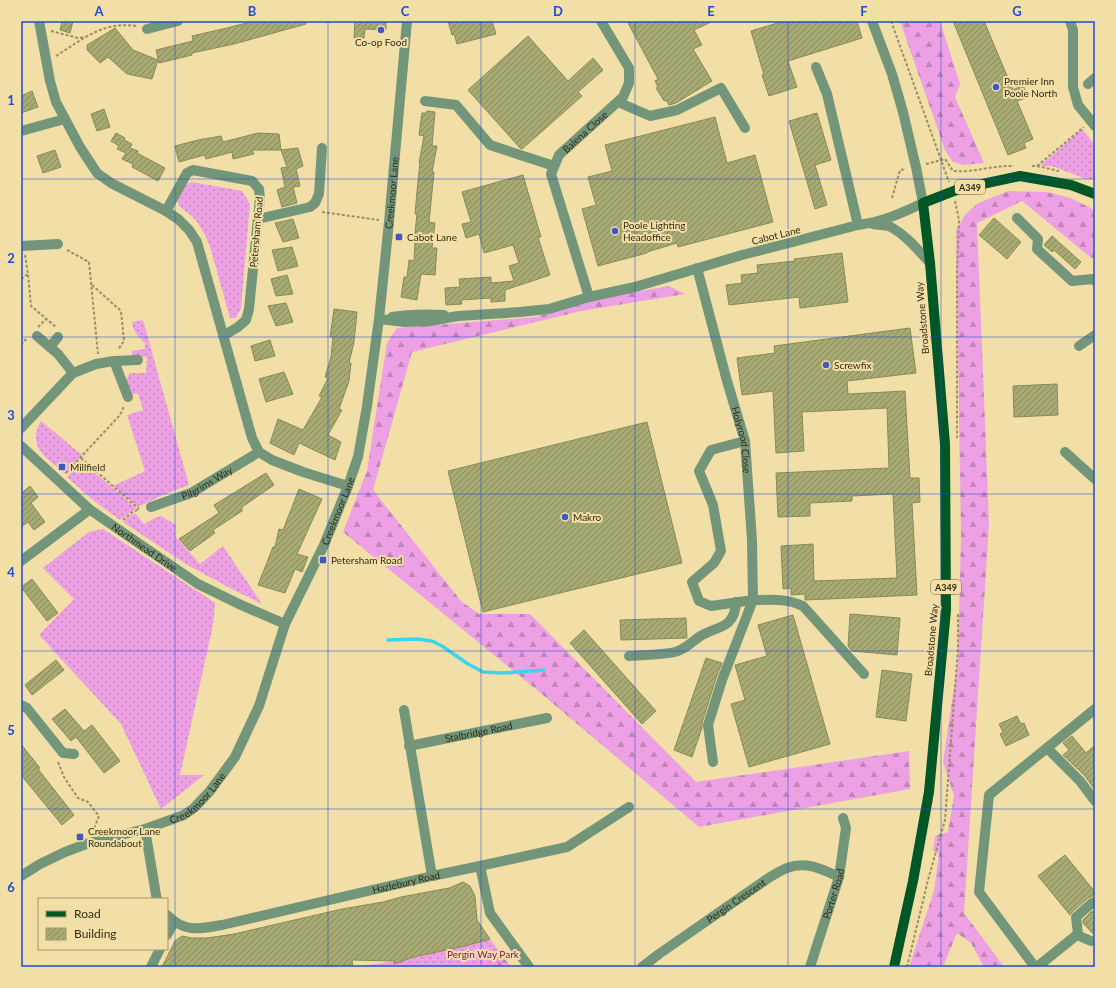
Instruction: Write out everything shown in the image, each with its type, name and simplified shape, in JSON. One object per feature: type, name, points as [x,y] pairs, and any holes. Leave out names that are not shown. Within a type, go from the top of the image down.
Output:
[{"type":"main road","name":"Cabot Lane","points":[[923,203],[959,189],[1020,176],[1071,184],[1095,194]]},
{"type":"main road","name":"Broadstone Way","points":[[894,967],[913,881],[929,792],[946,610],[945,444],[930,263],[923,203]]},
{"type":"street","points":[[146,29],[178,21]]},
{"type":"street","name":"Creekmoor Lane","points":[[21,876],[40,864],[65,852],[89,843],[145,828],[184,815],[194,808],[210,791],[235,757],[259,706],[285,624],[324,545],[358,457],[367,406],[389,222],[407,21]]},
{"type":"street","name":"Balena Close","points":[[554,166],[559,155],[623,97],[629,83],[629,68],[601,21]]},
{"type":"street","name":"Broadstone Way","points":[[872,21],[892,74],[903,112],[923,203]]},
{"type":"street","points":[[1070,21],[1073,30],[1073,87],[1078,105],[1095,126]]},
{"type":"street","points":[[40,25],[46,62],[56,102],[80,147],[97,173],[111,183],[166,211],[178,219],[189,230],[197,242],[252,438],[259,452],[272,460],[303,472],[348,486]]},
{"type":"street","points":[[816,67],[827,94],[858,225]]},
{"type":"street","points":[[618,102],[650,116],[677,110],[721,88],[744,128]]},
{"type":"street","points":[[425,101],[456,105],[490,145],[554,166],[551,174],[589,298]]},
{"type":"street","points":[[21,130],[65,119]]},
{"type":"street","points":[[258,219],[310,207],[315,203],[319,194],[322,148]]},
{"type":"street","name":"Petersham Road","points":[[166,211],[187,173],[193,170],[252,181],[259,189],[260,198],[249,310],[246,320],[223,336]]},
{"type":"street","name":"Cabot Lane","points":[[378,318],[405,322],[430,321],[458,316],[549,309],[635,287],[742,255],[870,223],[894,216],[923,203]]},
{"type":"street","points":[[1017,218],[1038,239],[1037,249],[1072,281],[1093,279],[1095,281]]},
{"type":"street","points":[[870,223],[890,226],[909,239],[930,263]]},
{"type":"street","points":[[22,246],[58,244]]},
{"type":"street","name":"Holyrood Close","points":[[697,268],[727,381],[745,441],[752,540],[753,600]]},
{"type":"street","points":[[50,347],[57,332]]},
{"type":"street","points":[[1079,346],[1095,335]]},
{"type":"street","points":[[37,336],[58,354],[73,373]]},
{"type":"street","points":[[21,428],[73,373],[99,363],[138,360]]},
{"type":"street","points":[[114,361],[128,397]]},
{"type":"street","points":[[745,441],[711,450],[699,471],[712,505],[721,551],[714,563],[692,582],[699,601],[711,606],[753,600],[785,600],[795,602],[803,606],[864,674]]},
{"type":"street","name":"Northmead Drive","points":[[21,446],[89,509],[198,584],[242,606],[285,624]]},
{"type":"street","name":"Pilgrims Way","points":[[151,507],[192,493],[259,452]]},
{"type":"street","points":[[1065,452],[1095,479]]},
{"type":"street","points":[[21,561],[85,514],[89,509]]},
{"type":"street","points":[[713,762],[708,725],[722,680],[753,600]]},
{"type":"street","points":[[629,656],[674,652],[684,649],[699,637],[710,631],[721,628],[728,623],[736,609],[736,602]]},
{"type":"street","points":[[21,705],[26,708],[60,758],[74,754]]},
{"type":"street","points":[[1077,934],[1036,967],[979,892],[989,795],[1095,709]]},
{"type":"street","points":[[404,710],[432,876]]},
{"type":"street","name":"Stalbridge Road","points":[[409,746],[547,718]]},
{"type":"street","points":[[1047,748],[1080,781],[1095,801]]},
{"type":"street","name":"Hazlebury Road","points":[[168,930],[170,919],[183,927],[200,929],[567,847],[629,807]]},
{"type":"street","name":"Porter Road","points":[[810,967],[839,877],[846,828],[843,818]]},
{"type":"street","points":[[145,828],[157,898]]},
{"type":"street","name":"Pergin Crescent","points":[[642,967],[666,949],[786,868],[802,864],[821,869],[839,877]]},
{"type":"street","points":[[480,866],[490,913],[529,967]]},
{"type":"street","points":[[1077,934],[1076,917],[1095,902]]},
{"type":"street","points":[[1077,934],[1091,941]]},
{"type":"street","points":[[151,967],[160,950]]},
{"type":"path","points":[[891,21],[945,171]]},
{"type":"path","points":[[40,25],[78,38],[88,37]]},
{"type":"path","points":[[46,62],[101,29],[117,25],[136,25],[146,29]]},
{"type":"path","points":[[1030,166],[1037,166],[1083,128]]},
{"type":"path","points":[[941,160],[945,159],[953,171],[964,172],[1002,165],[1016,166]]},
{"type":"path","points":[[892,198],[900,170]]},
{"type":"path","points":[[310,207],[320,212],[389,222]]},
{"type":"path","points":[[58,244],[89,262],[99,363]]},
{"type":"path","points":[[22,246],[28,274],[31,306],[57,332]]},
{"type":"path","points":[[21,279],[28,274]]},
{"type":"path","points":[[91,284],[121,311],[124,341],[118,350],[114,361]]},
{"type":"path","points":[[59,482],[120,415],[128,397]]},
{"type":"path","points":[[81,458],[138,509]]},
{"type":"path","points":[[21,506],[25,503]]},
{"type":"path","points":[[115,528],[131,513],[138,509],[151,507]]},
{"type":"path","points":[[60,758],[64,777],[78,798],[88,802],[99,816],[92,835]]},
{"type":"path","points":[[494,967],[518,952]]},
{"type":"green space","points":[[900,21],[940,21],[960,84],[955,97],[984,163],[964,165],[953,162],[945,150]]},
{"type":"green space","points":[[1082,129],[1095,145],[1095,179],[1086,179],[1052,166],[1041,166],[1042,164]]},
{"type":"green space","points":[[192,182],[242,191],[250,204],[241,308],[236,318],[230,318],[206,237],[192,216],[179,206],[177,198],[181,190]]},
{"type":"green space","points":[[1009,191],[1047,192],[1070,198],[1095,210],[1095,261],[1022,201],[977,223],[989,524],[964,913],[1004,967],[984,967],[971,943],[957,933],[943,967],[909,967],[934,891],[939,853],[933,851],[935,836],[948,832],[954,796],[943,762],[958,661],[961,534],[956,230],[966,214],[978,203]]},
{"type":"green space","points":[[669,286],[685,294],[581,311],[412,352],[373,490],[461,601],[479,614],[530,614],[696,782],[909,751],[910,789],[699,827],[543,695],[343,532],[367,471],[387,343],[397,328],[536,317],[590,300]]},
{"type":"green space","points":[[143,320],[189,485],[138,507],[113,486],[145,471],[127,415],[143,410],[138,393],[131,395],[127,378],[130,373],[146,373],[147,357],[132,356],[132,351],[145,349],[145,343],[136,334],[132,322]]},
{"type":"green space","points":[[41,421],[82,455],[65,474],[46,457],[37,445],[37,430]]},
{"type":"green space","points":[[81,461],[136,508],[120,520],[93,500],[67,477]]},
{"type":"green space","points":[[135,513],[144,524],[161,516],[176,525],[175,536],[200,564],[223,546],[262,604],[186,564],[123,522]]},
{"type":"green space","points":[[103,529],[215,603],[213,625],[180,775],[204,775],[161,809],[121,724],[39,635],[74,599],[43,568],[89,532]]},
{"type":"green space","name":"Pergin Way Park","points":[[490,939],[511,967],[355,967],[409,959]]},
{"type":"building","points":[[62,21],[73,21],[70,33],[60,30]]},
{"type":"building","points":[[254,21],[306,21],[306,24],[234,44],[192,53],[192,55],[159,63],[156,50],[193,41],[192,36]]},
{"type":"building","name":"Co-op Food","points":[[355,21],[386,21],[386,30],[365,29],[364,38],[354,38]]},
{"type":"building","points":[[448,21],[492,21],[496,34],[457,44],[454,34],[452,35]]},
{"type":"building","points":[[627,21],[713,21],[694,30],[702,45],[693,49],[712,81],[676,103],[669,105],[666,100],[664,101],[656,88],[658,87],[655,81],[658,79]]},
{"type":"building","points":[[784,21],[857,21],[862,38],[788,61],[797,87],[769,96],[751,31]]},
{"type":"building","name":"Premier Inn Poole North","points":[[953,21],[984,21],[1013,90],[1023,85],[1028,97],[1017,101],[1033,139],[1024,143],[1026,148],[1008,155]]},
{"type":"building","points":[[115,28],[133,50],[158,60],[152,79],[127,74],[108,57],[100,63],[87,50],[87,45]]},
{"type":"building","points":[[528,36],[568,81],[593,58],[603,70],[578,92],[582,96],[522,149],[468,90]]},
{"type":"building","points":[[32,91],[38,107],[21,113],[21,96]]},
{"type":"building","points":[[104,109],[110,127],[97,131],[91,114]]},
{"type":"building","points":[[427,111],[435,112],[432,146],[437,146],[432,172],[434,172],[429,222],[435,223],[432,248],[437,248],[435,275],[421,274],[417,300],[401,297],[404,277],[407,277],[409,260],[414,261],[414,241],[417,214],[415,214],[419,163],[424,136],[419,135],[422,113],[427,113]]},
{"type":"building","points":[[817,113],[831,160],[815,165],[827,205],[815,209],[789,121]]},
{"type":"building","points":[[715,117],[727,163],[755,155],[773,222],[678,247],[677,243],[647,253],[598,266],[582,209],[596,205],[588,177],[612,171],[605,145]]},
{"type":"building","points":[[116,133],[125,138],[124,140],[132,144],[130,148],[138,151],[137,153],[165,168],[158,181],[132,167],[133,164],[122,159],[126,153],[117,149],[119,146],[111,141]]},
{"type":"building","points":[[258,133],[279,134],[281,150],[252,150],[254,154],[233,159],[232,152],[206,159],[204,155],[179,162],[175,146],[221,136],[223,142]]},
{"type":"building","points":[[298,148],[303,166],[296,169],[300,186],[293,187],[297,203],[282,207],[277,190],[285,187],[281,168],[287,167],[281,150]]},
{"type":"building","points":[[55,150],[61,167],[43,173],[37,156]]},
{"type":"building","points":[[523,175],[541,237],[538,237],[550,275],[505,290],[505,301],[491,302],[491,298],[461,300],[462,304],[446,305],[445,288],[460,287],[459,279],[491,277],[491,283],[514,281],[509,266],[519,263],[513,245],[484,253],[479,234],[466,238],[462,224],[471,222],[462,192]]},
{"type":"building","points":[[994,218],[1021,242],[1007,259],[979,235]]},
{"type":"building","points":[[293,219],[299,238],[283,242],[275,223]]},
{"type":"building","points":[[1052,236],[1081,262],[1075,269],[1054,250],[1052,252],[1044,245]]},
{"type":"building","points":[[292,247],[298,266],[278,271],[272,250]]},
{"type":"building","points":[[842,253],[848,302],[800,308],[799,297],[729,305],[726,285],[742,283],[741,275],[758,273],[757,265],[795,261],[794,259]]},
{"type":"building","points":[[287,275],[293,294],[276,296],[271,279]]},
{"type":"building","points":[[286,303],[293,322],[276,326],[268,306]]},
{"type":"building","points":[[334,309],[357,312],[354,342],[349,363],[351,363],[349,381],[339,409],[342,410],[328,435],[341,442],[335,460],[299,443],[294,455],[270,443],[278,419],[303,430],[322,397],[319,396],[328,378],[325,377],[331,357],[333,337],[330,337]]},
{"type":"building","points":[[910,328],[916,373],[847,381],[848,394],[905,391],[910,478],[919,478],[920,502],[912,503],[917,595],[805,600],[805,594],[791,595],[791,588],[783,589],[781,546],[813,544],[814,581],[897,578],[893,494],[852,496],[852,501],[810,503],[810,516],[778,517],[776,473],[889,468],[887,408],[802,412],[804,451],[776,453],[773,391],[742,395],[737,358],[775,353],[774,346]]},
{"type":"building","points":[[270,340],[275,356],[255,361],[251,346]]},
{"type":"building","points":[[284,372],[293,394],[266,402],[259,379]]},
{"type":"building","points":[[1057,384],[1058,415],[1014,417],[1013,386]]},
{"type":"building","name":"Makro","points":[[647,422],[682,563],[483,612],[448,471]]},
{"type":"building","points":[[266,473],[274,485],[242,507],[242,511],[213,530],[215,533],[190,551],[179,539],[219,513],[214,505]]},
{"type":"building","points":[[30,486],[38,497],[31,503],[45,522],[34,530],[28,522],[21,527],[21,490],[23,492]]},
{"type":"building","points":[[299,489],[322,499],[297,554],[308,557],[302,572],[295,569],[285,593],[258,585],[273,547],[275,547],[279,529],[283,530]]},
{"type":"building","points":[[32,579],[58,613],[47,621],[21,587]]},
{"type":"building","points":[[850,614],[900,618],[897,655],[852,651],[848,646]]},
{"type":"building","points":[[793,615],[830,744],[749,767],[731,704],[745,700],[735,665],[767,656],[758,625]]},
{"type":"building","points":[[686,618],[687,638],[621,640],[620,620]]},
{"type":"building","points":[[584,630],[656,711],[642,724],[570,643]]},
{"type":"building","points":[[706,658],[722,663],[692,757],[674,750]]},
{"type":"building","points":[[56,660],[64,670],[32,695],[25,685]]},
{"type":"building","points":[[882,670],[912,674],[906,721],[876,717]]},
{"type":"building","points":[[65,709],[84,731],[92,725],[120,761],[104,773],[76,737],[71,741],[52,719]]},
{"type":"building","points":[[1017,716],[1021,724],[1024,723],[1029,735],[1006,746],[1000,734],[1003,732],[999,724]]},
{"type":"building","points":[[1072,736],[1086,753],[1095,745],[1095,790],[1085,776],[1063,755],[1069,750],[1063,743]]},
{"type":"building","points":[[21,744],[40,768],[38,769],[74,815],[62,825],[21,775]]},
{"type":"building","points":[[1065,855],[1095,892],[1095,895],[1088,898],[1070,915],[1038,876]]},
{"type":"building","points":[[463,882],[470,886],[475,896],[477,920],[490,939],[414,957],[394,964],[394,961],[352,960],[353,967],[162,967],[175,941],[182,936],[207,938],[234,934],[342,909],[449,888]]},
{"type":"building","points":[[1092,911],[1095,915],[1095,936],[1083,923],[1083,920]]},
{"type":"waterway","points":[[388,640],[416,639],[432,641],[483,672],[503,673],[544,670]]},
{"type":"place","name":"Co-op Food","points":[[381,30]]},
{"type":"place","name":"Premier Inn Poole North","points":[[996,87]]},
{"type":"place","name":"Poole Lighting Headoffice","points":[[615,231]]},
{"type":"place","name":"Cabot Lane","points":[[399,237]]},
{"type":"place","name":"Screwfix","points":[[826,365]]},
{"type":"place","name":"Millfield","points":[[62,467]]},
{"type":"place","name":"Makro","points":[[565,517]]},
{"type":"place","name":"Petersham Road","points":[[323,560]]},
{"type":"place","name":"Creekmoor Lane Roundabout","points":[[80,837]]}]
